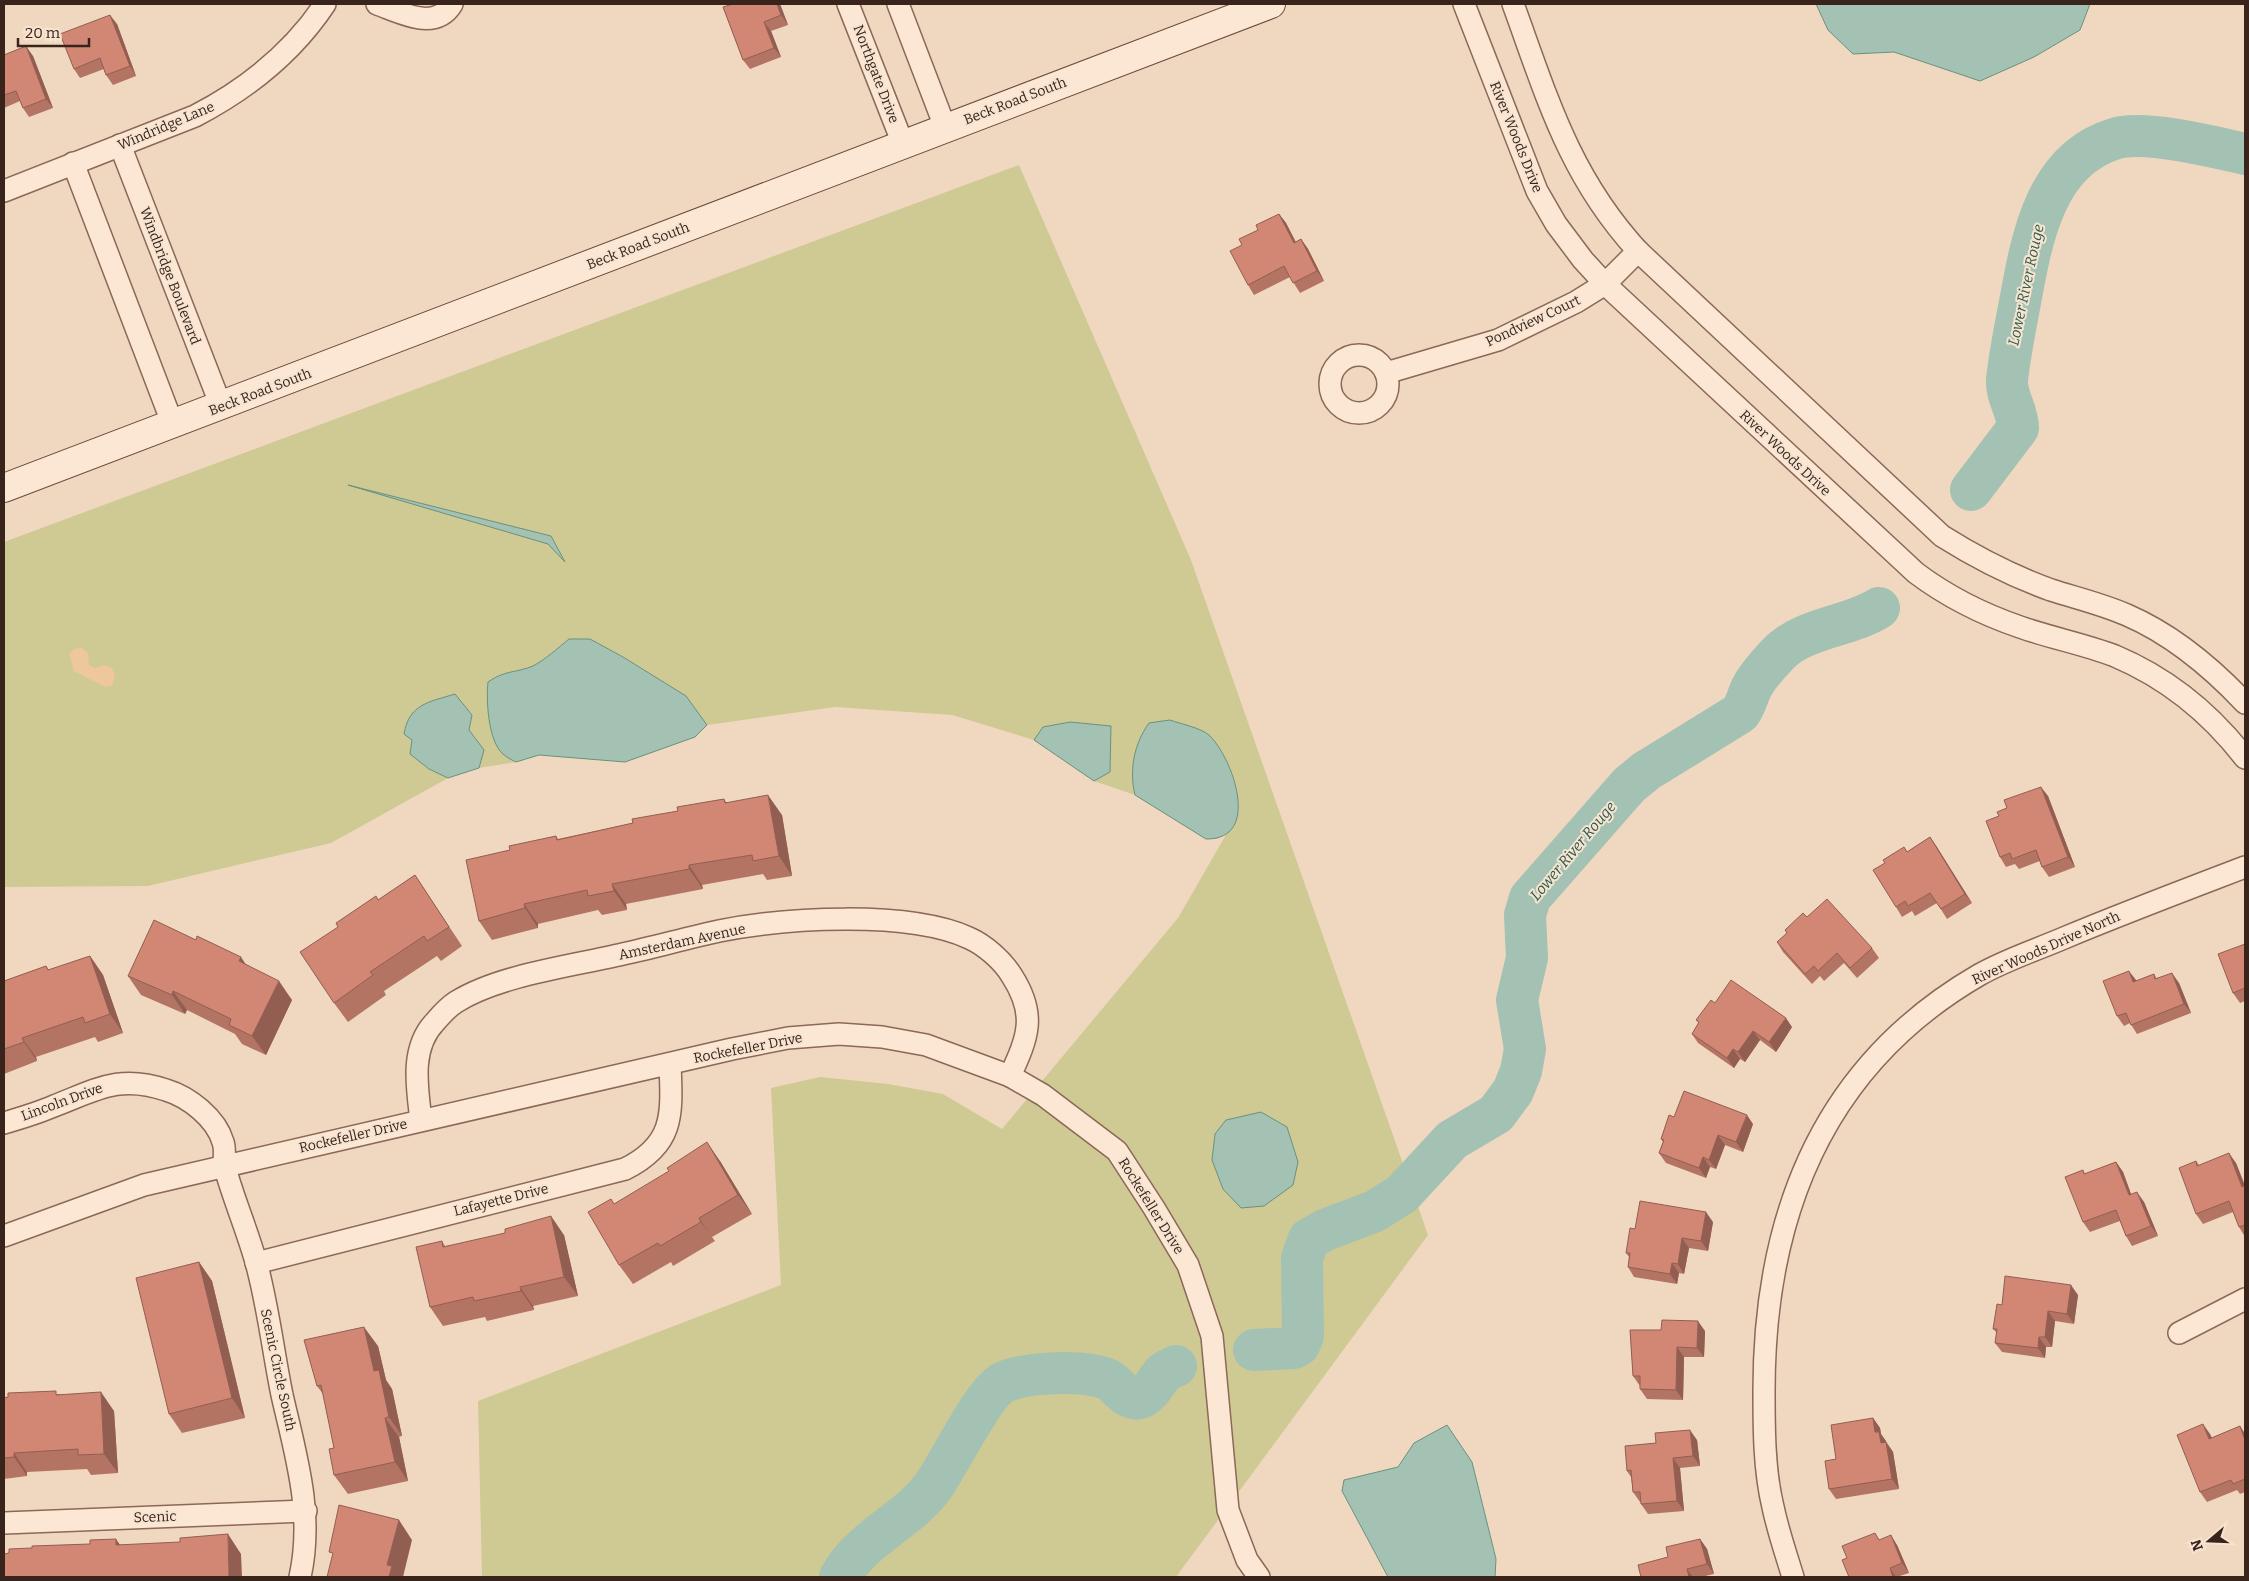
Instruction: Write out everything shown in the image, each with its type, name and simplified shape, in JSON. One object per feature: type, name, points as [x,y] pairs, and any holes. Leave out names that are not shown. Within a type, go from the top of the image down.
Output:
[{"type":"main road","name":"Beck Road South","points":[[4,488],[1271,4]]},
{"type":"street","name":"Windridge Lane","points":[[4,190],[195,116],[243,88],[293,44],[325,4]]},
{"type":"street","points":[[378,4],[417,19],[437,16],[449,9],[452,4]]},
{"type":"street","name":"Northgate Drive","points":[[848,4],[903,144]]},
{"type":"street","points":[[898,4],[945,127]]},
{"type":"street","name":"River Woods Drive","points":[[1464,4],[1537,191],[1556,224],[1605,284],[1916,573],[1942,592],[1982,613],[2021,628],[2113,656],[2138,667],[2169,685],[2198,707],[2230,739],[2245,758]]},
{"type":"street","points":[[1513,4],[1570,154],[1602,207],[1638,251],[1942,536],[1971,555],[2011,575],[2129,616],[2166,636],[2206,665],[2245,703]]},
{"type":"street","name":"Windbridge Boulevard","points":[[120,145],[221,406]]},
{"type":"street","points":[[73,163],[173,425]]},
{"type":"street","name":"Pondview Court","points":[[1386,373],[1498,340],[1576,302],[1605,284],[1638,251]]},
{"type":"street","name":"River Woods Drive North","points":[[1793,1577],[1772,1505],[1770,1489],[1764,1417],[1767,1325],[1775,1266],[1783,1226],[1798,1184],[1826,1126],[1844,1098],[1887,1046],[1935,1004],[1980,974],[2245,867]]},
{"type":"street","name":"Amsterdam Avenue","points":[[421,1120],[416,1080],[418,1054],[433,1024],[454,1003],[480,990],[523,977],[720,931],[797,921],[849,919],[930,927],[970,938],[985,948],[1006,966],[1020,989],[1026,1004],[1028,1033],[1010,1076]]},
{"type":"street","name":"Rockefeller Drive","points":[[4,1236],[144,1185],[421,1120],[788,1038],[840,1034],[882,1037],[926,1045],[1010,1076],[1043,1095],[1117,1151],[1154,1208],[1188,1265],[1212,1336],[1228,1510],[1247,1560],[1259,1577]]},
{"type":"street","name":"Lafayette Drive","points":[[256,1263],[625,1169],[637,1163],[657,1147],[669,1125],[672,1097],[670,1064]]},
{"type":"street","name":"Lincoln Drive","points":[[4,1123],[55,1106],[77,1095],[116,1084],[135,1083],[167,1090],[196,1106],[212,1122],[223,1142],[225,1166]]},
{"type":"street","name":"Scenic Circle South","points":[[225,1166],[256,1263],[299,1468],[306,1511],[304,1560],[300,1577]]},
{"type":"street","points":[[2179,1333],[2245,1299]]},
{"type":"street","name":"Scenic","points":[[4,1523],[306,1511]]},
{"type":"shaded area","points":[[1816,4],[2090,4],[2080,30],[2034,57],[1980,81],[1894,52],[1853,54],[1828,30]]},
{"type":"shaded area","points":[[1019,165],[1191,560],[1428,1235],[1176,1577],[482,1577],[478,1401],[781,1285],[771,1088],[820,1077],[888,1084],[943,1094],[1002,1129],[1178,918],[1227,833],[1217,839],[1206,839],[1135,795],[1094,781],[1034,740],[952,715],[835,707],[707,725],[695,737],[625,762],[539,755],[516,762],[479,768],[448,778],[331,843],[148,886],[4,887],[4,542]]},
{"type":"shaded area","points":[[348,485],[551,536],[565,562],[548,544]]},
{"type":"shaded area","points":[[569,639],[590,639],[686,696],[707,725],[695,737],[625,762],[539,755],[516,762],[507,757],[498,748],[491,730],[487,699],[488,682],[500,675],[533,666]]},
{"type":"shaded area","points":[[455,694],[472,715],[469,730],[484,750],[479,768],[448,778],[429,769],[410,754],[412,740],[404,734],[410,716],[415,710],[429,702]]},
{"type":"shaded area","points":[[1170,720],[1196,728],[1209,735],[1227,761],[1238,796],[1238,813],[1233,826],[1223,836],[1206,839],[1135,795],[1133,767],[1136,748],[1149,723]]},
{"type":"shaded area","points":[[1070,722],[1111,726],[1110,772],[1094,781],[1034,740],[1043,727]]},
{"type":"shaded area","points":[[1261,1112],[1287,1127],[1298,1162],[1293,1185],[1264,1206],[1241,1208],[1223,1189],[1212,1160],[1215,1134],[1226,1120]]},
{"type":"shaded area","points":[[1447,1425],[1472,1462],[1496,1559],[1495,1577],[1388,1577],[1342,1491],[1344,1480],[1398,1467],[1414,1443]]},
{"type":"sand","points":[[81,647],[88,653],[89,665],[95,668],[104,665],[112,668],[115,677],[112,686],[105,687],[74,671],[69,654],[74,649]]},
{"type":"building","points":[[733,4],[777,4],[781,15],[764,22],[774,48],[743,60],[723,7]]},
{"type":"building","points":[[110,15],[130,66],[106,75],[100,58],[74,69],[60,34]]},
{"type":"building","points":[[26,46],[46,99],[23,108],[16,91],[4,95],[4,55]]},
{"type":"building","points":[[1279,214],[1294,243],[1301,239],[1317,271],[1293,283],[1284,266],[1248,285],[1230,251],[1242,245],[1239,239],[1258,230],[1256,225]]},
{"type":"building","points":[[2041,787],[2068,857],[2042,867],[2036,850],[2012,859],[2010,853],[2000,857],[1986,821],[1999,816],[1997,812],[2007,808],[2004,800]]},
{"type":"building","points":[[768,795],[779,856],[753,861],[752,855],[689,865],[689,869],[612,884],[614,891],[588,896],[587,890],[524,904],[525,908],[479,921],[466,860],[510,850],[509,846],[556,836],[557,840],[633,823],[632,819],[678,811],[677,807],[724,799],[725,803]]},
{"type":"building","points":[[1930,837],[1965,894],[1941,909],[1930,893],[1908,906],[1905,901],[1896,907],[1873,870],[1885,863],[1883,860],[1904,847],[1907,852]]},
{"type":"building","points":[[415,875],[449,927],[427,941],[424,936],[370,972],[373,975],[334,1003],[300,952],[338,927],[336,923],[376,896],[378,900]]},
{"type":"building","points":[[1827,899],[1872,948],[1850,968],[1837,953],[1818,971],[1814,966],[1805,974],[1777,942],[1787,933],[1785,930],[1803,913],[1807,917]]},
{"type":"building","points":[[154,920],[196,940],[197,936],[241,957],[239,961],[279,981],[252,1036],[229,1025],[231,1019],[173,991],[172,995],[128,976]]},
{"type":"building","points":[[2245,944],[2245,988],[2233,993],[2218,954]]},
{"type":"building","points":[[90,956],[110,1014],[85,1023],[83,1017],[22,1038],[24,1042],[4,1049],[4,981],[46,966],[48,970]]},
{"type":"building","points":[[2129,971],[2133,982],[2154,974],[2155,979],[2172,973],[2184,1004],[2131,1025],[2126,1013],[2117,1016],[2103,981]]},
{"type":"building","points":[[1731,980],[1786,1018],[1769,1042],[1753,1031],[1738,1052],[1733,1049],[1727,1058],[1692,1034],[1699,1022],[1696,1020],[1711,1000],[1715,1003]]},
{"type":"building","points":[[1684,1091],[1747,1115],[1736,1142],[1718,1135],[1709,1160],[1703,1157],[1699,1168],[1659,1153],[1664,1140],[1661,1139],[1669,1115],[1674,1117]]},
{"type":"building","points":[[707,1142],[738,1195],[699,1218],[701,1222],[660,1246],[658,1243],[619,1265],[588,1212],[611,1199],[614,1204],[669,1171],[667,1168]]},
{"type":"building","points":[[2229,1153],[2242,1187],[2245,1185],[2245,1225],[2239,1227],[2229,1201],[2196,1214],[2179,1168],[2196,1161],[2197,1166]]},
{"type":"building","points":[[2116,1162],[2129,1195],[2137,1192],[2151,1226],[2126,1236],[2116,1210],[2083,1222],[2065,1177],[2083,1170],[2084,1174]]},
{"type":"building","points":[[1640,1201],[1706,1212],[1701,1241],[1682,1238],[1678,1264],[1672,1263],[1670,1274],[1628,1267],[1630,1253],[1626,1253],[1630,1228],[1635,1229]]},
{"type":"building","points":[[551,1216],[564,1277],[520,1287],[521,1291],[474,1301],[473,1297],[430,1307],[416,1247],[442,1241],[443,1247],[505,1233],[505,1229]]},
{"type":"building","points":[[199,1262],[232,1398],[169,1414],[136,1278]]},
{"type":"building","points":[[2005,1276],[2071,1285],[2067,1314],[2048,1311],[2045,1337],[2039,1337],[2038,1348],[1995,1343],[1997,1329],[1993,1329],[1997,1304],[2002,1305]]},
{"type":"building","points":[[1662,1320],[1698,1321],[1697,1348],[1677,1347],[1676,1390],[1640,1389],[1640,1376],[1633,1376],[1630,1330],[1661,1330]]},
{"type":"building","points":[[364,1327],[374,1371],[379,1370],[389,1417],[385,1418],[395,1462],[334,1475],[329,1449],[334,1448],[321,1385],[317,1386],[304,1340]]},
{"type":"building","points":[[56,1391],[56,1395],[101,1392],[104,1454],[78,1455],[78,1449],[14,1453],[14,1457],[4,1458],[4,1398],[8,1397],[8,1393]]},
{"type":"building","points":[[1873,1418],[1875,1432],[1879,1432],[1881,1443],[1886,1442],[1892,1479],[1829,1489],[1825,1461],[1836,1459],[1831,1425]]},
{"type":"building","points":[[2203,1424],[2209,1439],[2240,1426],[2245,1440],[2245,1479],[2233,1484],[2231,1480],[2200,1492],[2177,1435]]},
{"type":"building","points":[[1690,1430],[1693,1456],[1673,1458],[1677,1501],[1641,1504],[1640,1492],[1633,1492],[1631,1470],[1627,1471],[1625,1446],[1656,1443],[1655,1433]]},
{"type":"building","points":[[339,1505],[399,1520],[387,1565],[392,1566],[389,1577],[327,1577],[333,1553],[329,1552]]},
{"type":"building","points":[[1875,1533],[1879,1540],[1891,1535],[1902,1563],[1890,1568],[1893,1577],[1849,1577],[1842,1560],[1847,1558],[1842,1546]]},
{"type":"building","points":[[228,1534],[229,1577],[4,1577],[4,1554],[9,1553],[9,1549],[32,1548],[32,1546],[90,1544],[90,1540],[116,1539],[116,1545],[180,1542],[180,1538]]},
{"type":"building","points":[[1700,1539],[1707,1564],[1687,1569],[1689,1577],[1641,1577],[1638,1565],[1668,1557],[1666,1547]]},
{"type":"waterway","name":"Lower River Rouge","points":[[1971,490],[2018,428],[2008,392],[2007,380],[2025,274],[2037,226],[2046,203],[2058,182],[2072,164],[2091,149],[2114,139],[2127,136],[2179,140],[2245,154]]},
{"type":"waterway","name":"Lower River Rouge","points":[[1254,1350],[1294,1348],[1299,1345],[1303,1336],[1302,1258],[1309,1239],[1325,1230],[1375,1211],[1402,1194],[1452,1140],[1496,1114],[1513,1091],[1521,1071],[1525,1049],[1517,1000],[1527,958],[1525,915],[1530,898],[1629,785],[1646,771],[1740,713],[1756,680],[1777,655],[1788,646],[1813,633],[1879,608]]},
{"type":"waterway","name":"Lower River Rouge","points":[[840,1577],[860,1551],[924,1498],[934,1485],[977,1413],[996,1388],[1004,1382],[1041,1374],[1086,1374],[1109,1380],[1127,1395],[1140,1398],[1150,1391],[1163,1373],[1176,1366]]}]
